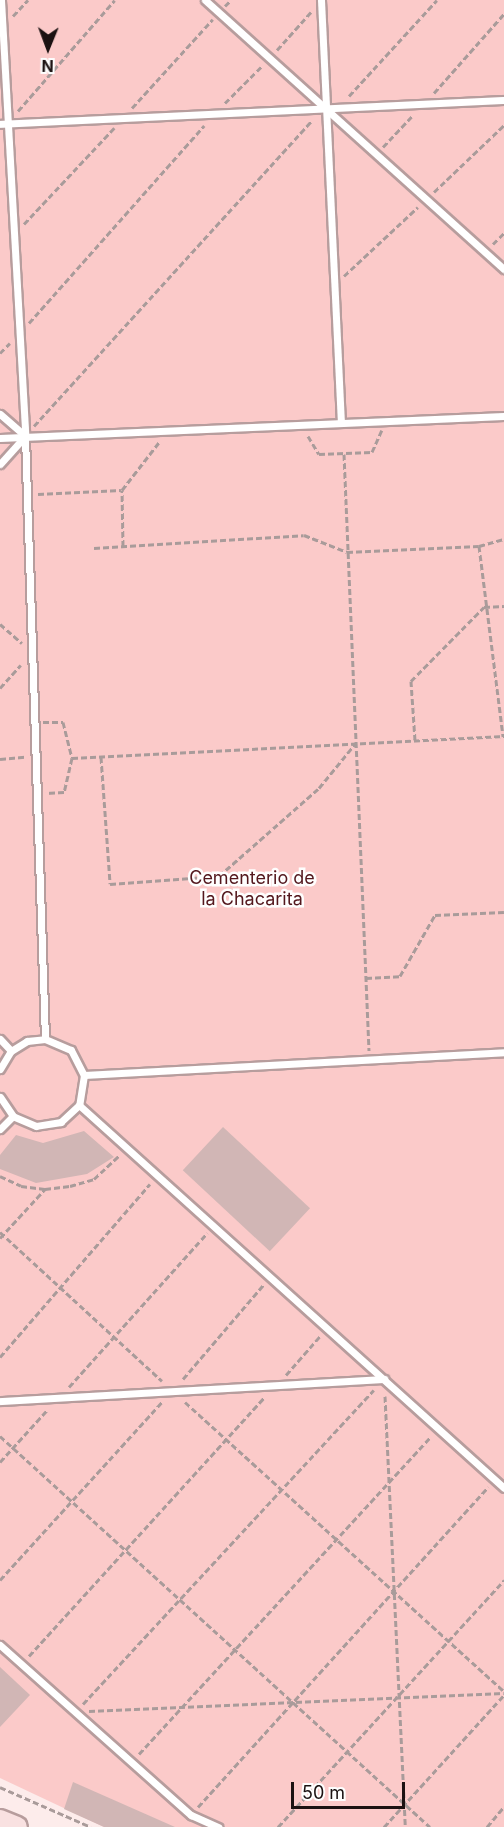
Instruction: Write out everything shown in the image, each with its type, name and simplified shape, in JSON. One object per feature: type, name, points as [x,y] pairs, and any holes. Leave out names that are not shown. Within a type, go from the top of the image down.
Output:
[{"type":"main road","points":[[0,1820],[17,1827]]},
{"type":"lane","points":[[1,0],[4,124],[25,436],[45,1039]]},
{"type":"lane","points":[[205,0],[326,106],[504,269]]},
{"type":"lane","points":[[321,1],[341,423]]},
{"type":"lane","points":[[4,124],[341,105],[504,100]]},
{"type":"lane","points":[[0,414],[25,436]]},
{"type":"lane","points":[[0,438],[504,416]]},
{"type":"lane","points":[[0,464],[25,436]]},
{"type":"lane","points":[[0,1039],[11,1051]]},
{"type":"lane","points":[[0,1070],[11,1051],[27,1041],[45,1039],[71,1050],[84,1075],[79,1105],[61,1122],[36,1126],[13,1116],[0,1097]]},
{"type":"lane","points":[[84,1075],[504,1052]]},
{"type":"lane","points":[[79,1105],[504,1488]]},
{"type":"lane","points":[[0,1130],[13,1116]]},
{"type":"lane","points":[[0,1401],[384,1379]]},
{"type":"lane","points":[[0,1645],[191,1815],[218,1827]]},
{"type":"path","points":[[2,27],[28,0]]},
{"type":"path","points":[[4,124],[115,0]]},
{"type":"path","points":[[341,105],[437,0]]},
{"type":"path","points":[[0,353],[216,112],[270,58],[321,1]]},
{"type":"path","points":[[377,153],[504,14]]},
{"type":"path","points":[[25,436],[326,106]]},
{"type":"path","points":[[334,286],[504,124]]},
{"type":"path","points":[[486,252],[504,233]]},
{"type":"path","points":[[301,424],[319,454],[344,454],[372,452],[387,421]]},
{"type":"path","points":[[123,546],[122,490],[168,430]]},
{"type":"path","points":[[344,454],[369,1058]]},
{"type":"path","points":[[27,495],[122,490]]},
{"type":"path","points":[[94,548],[304,535],[347,552],[479,546],[504,539]]},
{"type":"path","points":[[72,758],[503,736],[497,671],[484,607],[479,546]]},
{"type":"path","points":[[415,740],[411,681],[484,607],[504,606]]},
{"type":"path","points":[[0,624],[33,653],[0,688]]},
{"type":"path","points":[[35,722],[63,722],[72,758],[64,792],[38,794]]},
{"type":"path","points":[[101,757],[110,884],[219,876],[319,788],[355,743]]},
{"type":"path","points":[[0,759],[36,756]]},
{"type":"path","points":[[366,978],[400,976],[435,915],[504,912]]},
{"type":"path","points":[[0,1176],[21,1186],[45,1189],[94,1179],[127,1146]]},
{"type":"path","points":[[0,1357],[158,1175]]},
{"type":"path","points":[[45,1189],[1,1235],[450,1639],[504,1693]]},
{"type":"path","points":[[0,1462],[214,1225]]},
{"type":"path","points":[[0,1580],[172,1391],[270,1276]]},
{"type":"path","points":[[22,1664],[327,1328]]},
{"type":"path","points":[[384,1379],[405,1827]]},
{"type":"path","points":[[75,1712],[384,1379]]},
{"type":"path","points":[[132,1762],[438,1429]]},
{"type":"path","points":[[0,1436],[430,1827]]},
{"type":"path","points":[[191,1815],[495,1479]]},
{"type":"path","points":[[278,1827],[504,1580]]},
{"type":"path","points":[[75,1712],[504,1693]]},
{"type":"path","points":[[384,1827],[504,1693]]},
{"type":"path","points":[[0,1787],[91,1827]]},
{"type":"path","points":[[487,1827],[504,1807]]},
{"type":"green space","name":"Cementerio de la Chacarita","points":[[0,0],[504,0],[504,1827],[104,1827],[0,1778]]},
{"type":"building","points":[[223,1127],[310,1208],[270,1251],[183,1170]]},
{"type":"building","points":[[84,1131],[114,1157],[87,1174],[36,1183],[0,1169],[0,1155],[16,1135],[43,1143]]},
{"type":"building","points":[[0,1667],[30,1695],[0,1727]]},
{"type":"building","points":[[73,1782],[175,1827],[104,1827],[64,1809]]}]
